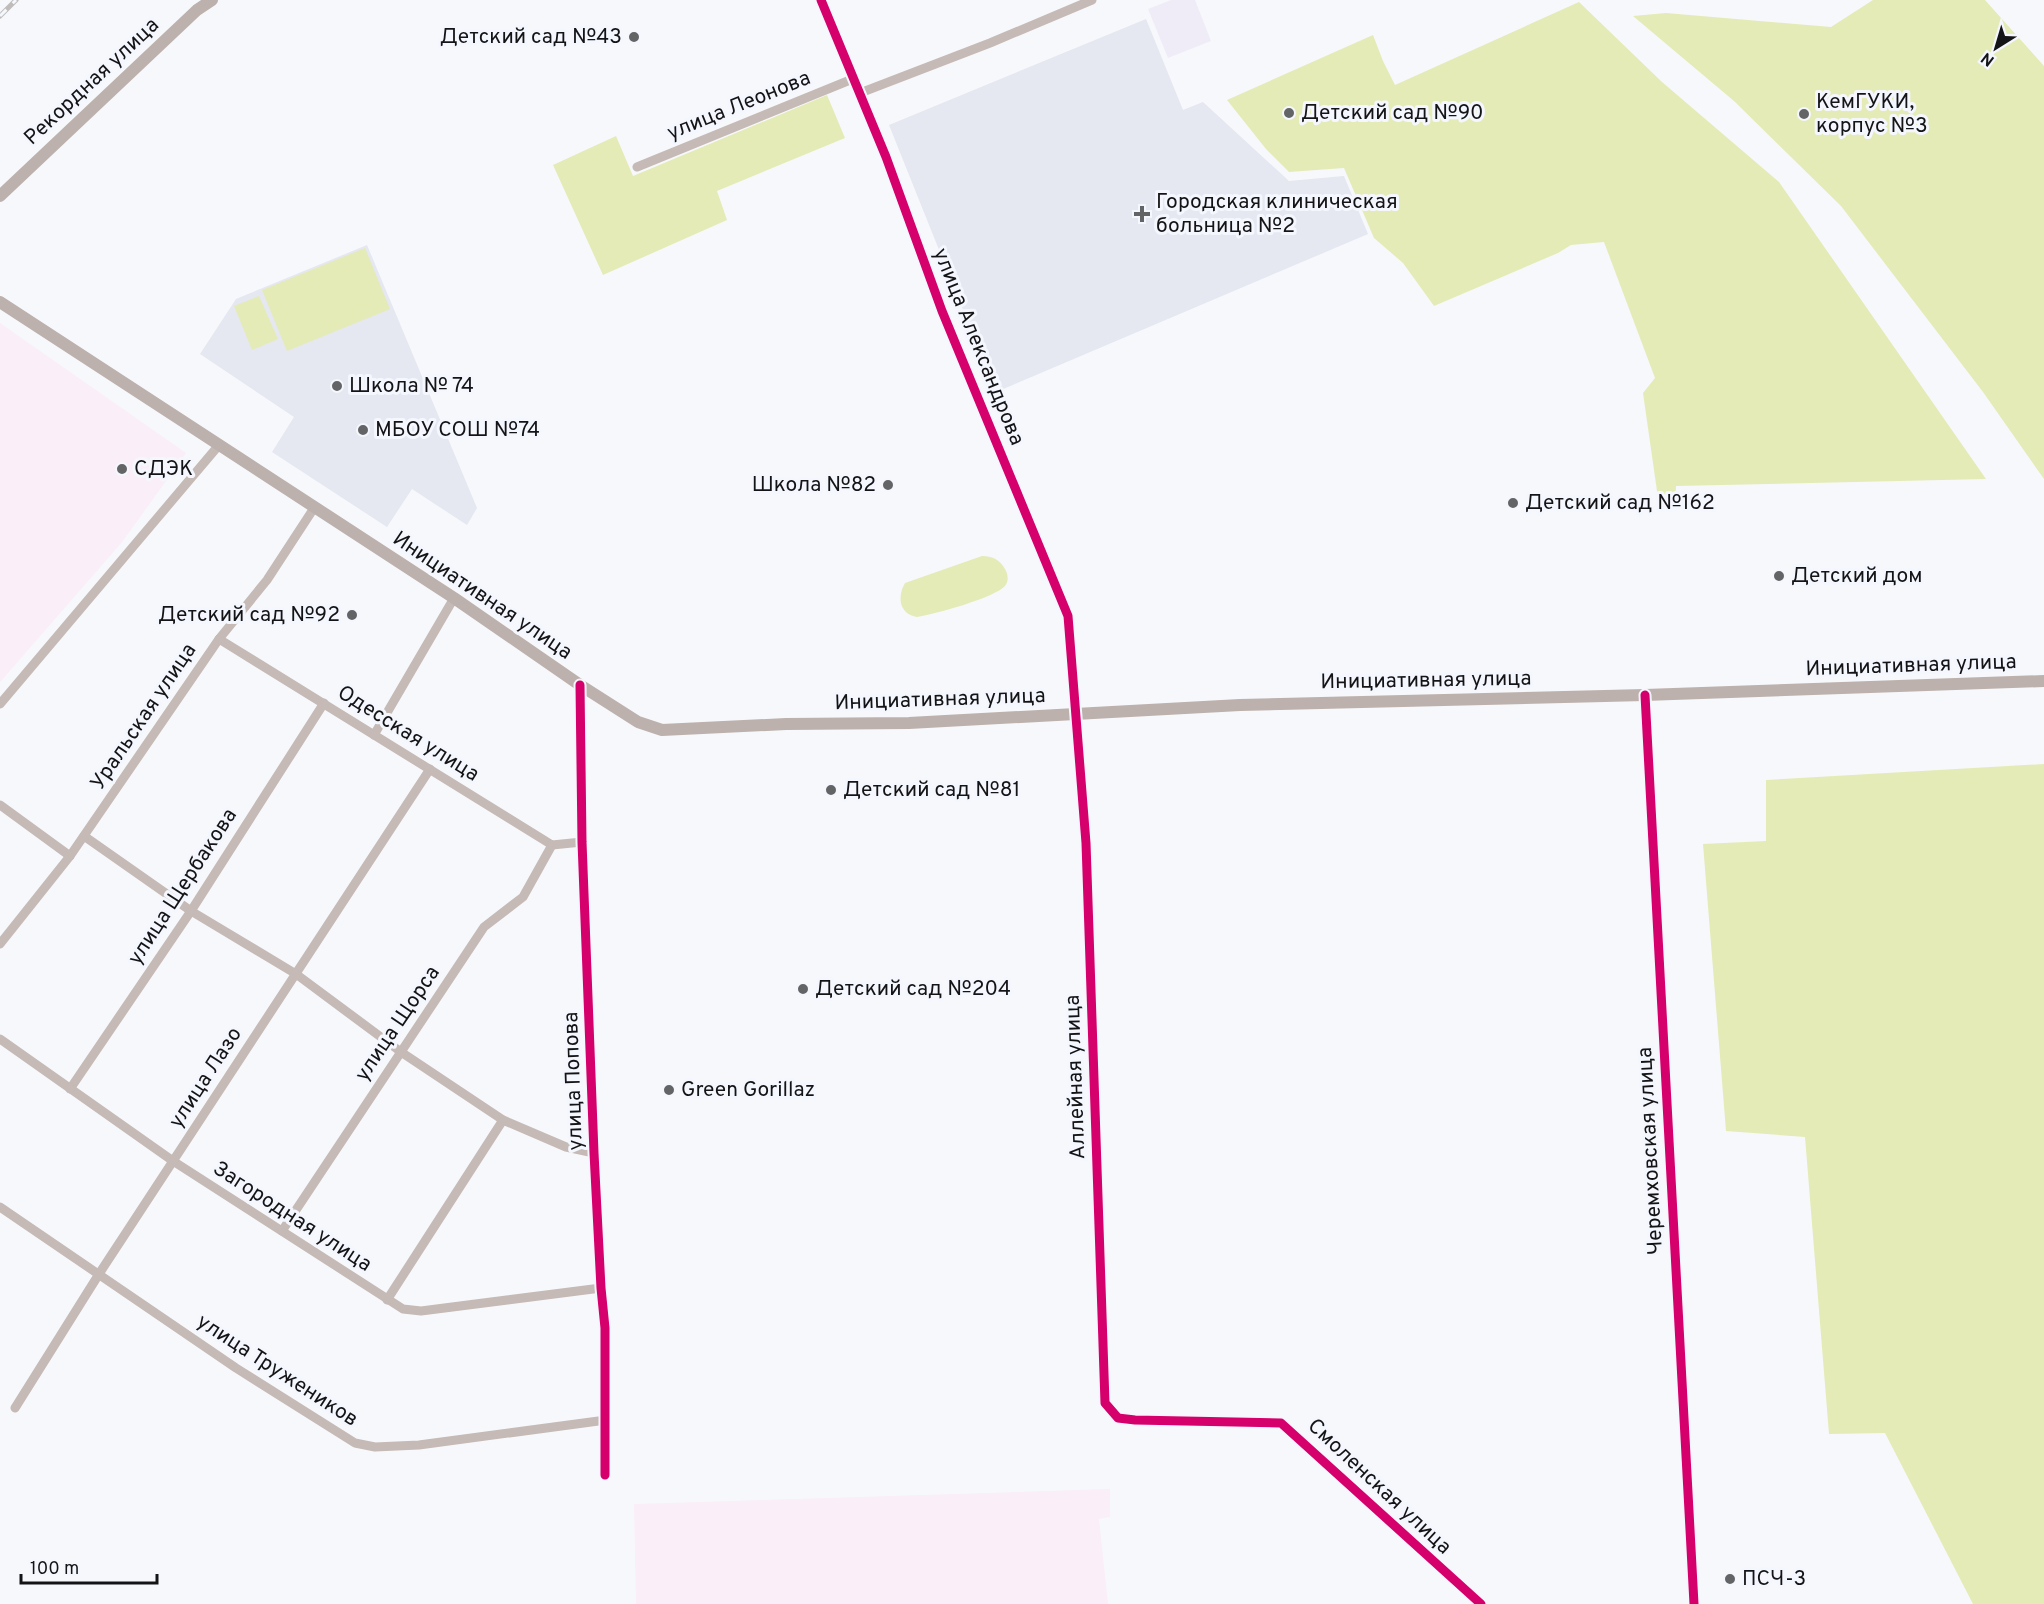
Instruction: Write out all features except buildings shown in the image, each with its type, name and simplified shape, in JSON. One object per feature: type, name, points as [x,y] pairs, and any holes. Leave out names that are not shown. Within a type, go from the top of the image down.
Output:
[{"type":"main road","name":"Рекордная улица","points":[[0,196],[197,10],[212,0]]},
{"type":"main road","name":"Инициативная улица","points":[[0,302],[454,598],[580,685],[638,722],[662,730],[786,724],[909,723],[1240,705],[1645,695],[2044,681]]},
{"type":"street","name":"улица Александрова","points":[[821,0],[855,78],[942,311],[1068,616],[1077,714]]},
{"type":"street","points":[[860,93],[990,43],[1092,0]]},
{"type":"street","name":"улица Леонова","points":[[637,167],[855,78]]},
{"type":"street","points":[[0,704],[219,446]]},
{"type":"street","name":"Уральская улица","points":[[0,944],[70,856],[219,639],[267,580],[314,508]]},
{"type":"street","points":[[374,735],[454,598]]},
{"type":"street","name":"Одесская улица","points":[[219,639],[552,845]]},
{"type":"street","name":"улица Попова","points":[[580,685],[582,842],[594,1153],[605,1328],[605,1475]]},
{"type":"street","name":"Черемховская улица","points":[[1645,695],[1694,1604]]},
{"type":"street","name":"улица Щербакова","points":[[70,1089],[191,911],[324,703]]},
{"type":"street","name":"Аллейная улица","points":[[1077,714],[1086,843],[1105,1403],[1118,1418],[1135,1420]]},
{"type":"street","name":"улица Лазо","points":[[15,1408],[99,1274],[430,769]]},
{"type":"street","points":[[0,805],[70,856]]},
{"type":"street","points":[[84,836],[191,911],[296,974],[401,1052],[503,1120],[566,1147],[594,1153]]},
{"type":"street","points":[[552,845],[582,842]]},
{"type":"street","name":"улица Щорса","points":[[282,1231],[484,927],[523,897],[552,845]]},
{"type":"street","name":"Загородная улица","points":[[0,1038],[173,1161],[403,1309],[421,1311],[601,1288]]},
{"type":"street","points":[[387,1300],[503,1120]]},
{"type":"street","name":"улица Тружеников","points":[[0,1207],[236,1368],[355,1443],[375,1447],[419,1445],[606,1420]]},
{"type":"street","name":"Смоленская улица","points":[[1135,1420],[1281,1423],[1481,1604]]},
{"type":"shaded area","points":[[1171,0],[1195,0],[1211,41],[1168,58],[1148,9]]},
{"type":"shaded area","name":"Городская клиническая больница №2","points":[[1146,19],[1183,110],[1203,102],[1289,181],[1344,176],[1368,234],[996,392],[889,125]]},
{"type":"shaded area","name":"Школа № 74","points":[[367,245],[477,508],[467,525],[412,489],[387,527],[272,452],[294,417],[200,354],[236,299]]},
{"type":"shaded area","points":[[0,323],[186,453],[122,542],[0,682]]},
{"type":"shaded area","points":[[1110,1489],[1110,1517],[1099,1519],[1108,1604],[636,1604],[634,1504]]},
{"type":"green space","points":[[1873,0],[1985,0],[2044,66],[2044,479],[1983,392],[1841,206],[1734,101],[1633,16],[1666,13],[1831,27]]},
{"type":"green space","points":[[1579,2],[1662,82],[1779,182],[1986,479],[1676,486],[1675,504],[1659,505],[1643,393],[1655,378],[1604,242],[1571,245],[1558,253],[1434,306],[1403,263],[1374,238],[1344,168],[1289,172],[1266,149],[1227,100],[1373,35],[1395,85]]},
{"type":"green space","points":[[827,95],[845,138],[717,191],[727,220],[603,275],[553,165],[616,136],[633,176]]},
{"type":"green space","points":[[365,248],[390,309],[287,351],[262,290]]},
{"type":"green space","points":[[259,296],[278,339],[252,350],[234,306]]},
{"type":"green space","points":[[982,556],[995,559],[1006,571],[1007,582],[999,591],[964,605],[917,617],[903,609],[901,594],[905,583]]},
{"type":"green space","points":[[2044,764],[2044,1604],[1973,1604],[1885,1433],[1829,1434],[1805,1137],[1726,1131],[1703,844],[1766,841],[1766,780]]},
{"type":"railway","points":[[0,16],[16,0]]},
{"type":"cycle path","points":[[821,0],[886,157],[942,311],[1068,616],[1086,843],[1105,1403],[1118,1418],[1135,1420],[1281,1423],[1481,1604]]},
{"type":"cycle path","points":[[580,685],[582,842],[594,1153],[605,1328],[605,1475]]},
{"type":"cycle path","points":[[1645,695],[1694,1604]]},
{"type":"place","name":"Детский сад №43","points":[[634,37]]},
{"type":"place","name":"Детский сад №90","points":[[1289,113]]},
{"type":"place","name":"КемГУКИ, корпус №3","points":[[1804,114]]},
{"type":"place","name":"Городская клиническая больница №2","points":[[1142,214]]},
{"type":"place","name":"Школа № 74","points":[[337,386]]},
{"type":"place","name":"МБОУ СОШ №74","points":[[363,430]]},
{"type":"place","name":"СДЭК","points":[[122,469]]},
{"type":"place","name":"Школа №82","points":[[888,485]]},
{"type":"place","name":"Детский сад №162","points":[[1513,503]]},
{"type":"place","name":"Детский дом","points":[[1779,576]]},
{"type":"place","name":"Детский сад №92","points":[[352,615]]},
{"type":"place","name":"Детский сад №81","points":[[831,790]]},
{"type":"place","name":"Детский сад №204","points":[[803,989]]},
{"type":"place","name":"Green Gorillaz","points":[[669,1090]]},
{"type":"place","name":"ПСЧ-3","points":[[1730,1579]]}]
